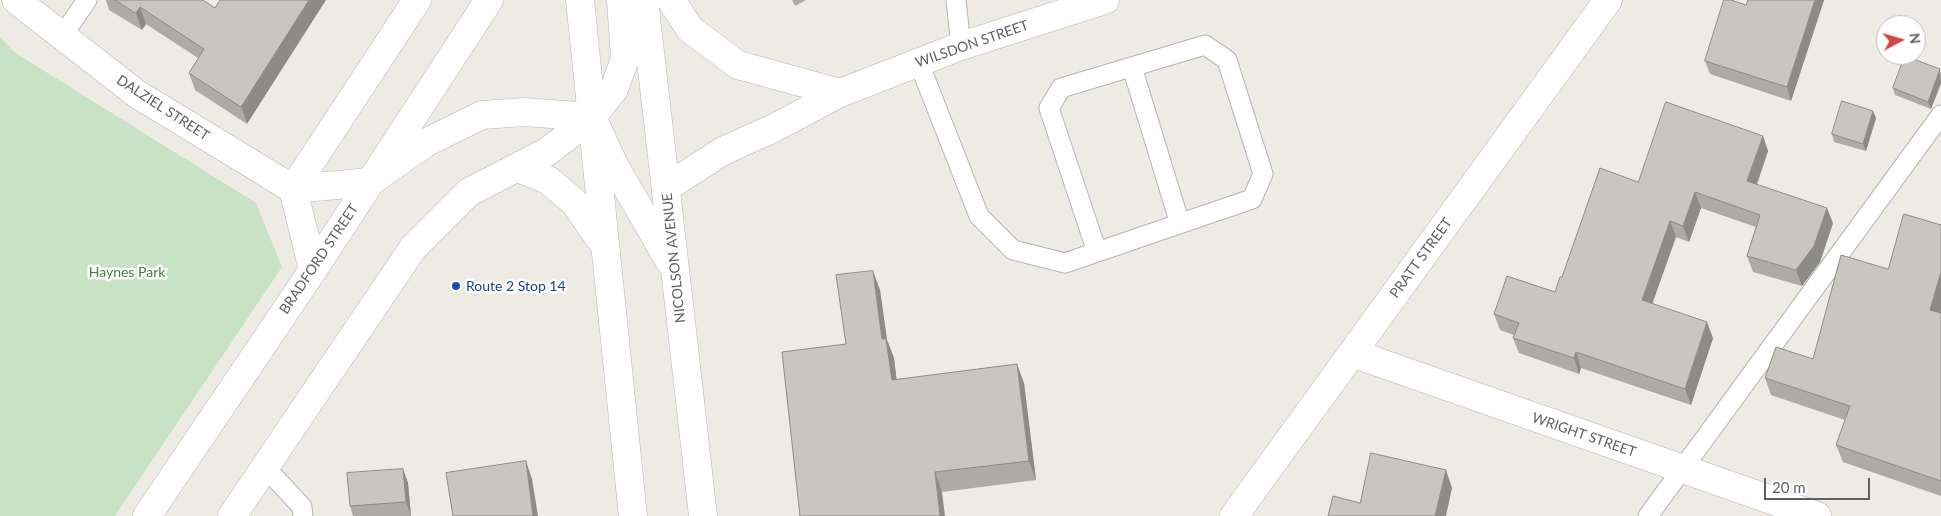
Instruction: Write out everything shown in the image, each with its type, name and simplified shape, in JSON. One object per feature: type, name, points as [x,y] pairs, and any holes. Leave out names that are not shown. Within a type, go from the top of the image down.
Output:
[{"type":"street","name":"DALZIEL STREET","points":[[16,0],[137,94],[293,189]]},
{"type":"street","points":[[313,270],[293,189],[417,0]]},
{"type":"street","name":"BRADFORD STREET","points":[[147,516],[313,270],[489,0]]},
{"type":"street","points":[[580,0],[633,516]]},
{"type":"street","points":[[232,516],[413,248],[469,192],[547,152],[592,117],[614,89],[625,59],[620,0]]},
{"type":"street","name":"NICOLSON AVENUE","points":[[644,0],[667,187],[674,269],[703,516]]},
{"type":"street","points":[[671,0],[690,29],[738,65],[840,93]]},
{"type":"street","name":"WILSDON STREET","points":[[667,187],[724,151],[774,128],[840,93],[961,46],[1105,0]]},
{"type":"street","name":"PRATT STREET","points":[[1234,516],[1608,0]]},
{"type":"street","points":[[293,189],[370,182],[427,142],[482,115],[524,112],[592,117]]},
{"type":"street","points":[[592,117],[614,165],[674,269]]},
{"type":"street","points":[[518,168],[548,180],[574,202],[605,246]]},
{"type":"street","name":"WRIGHT STREET","points":[[1352,354],[1817,516]]},
{"type":"lane","points":[[62,36],[87,0]]},
{"type":"lane","points":[[956,0],[961,46]]},
{"type":"lane","points":[[919,63],[979,216],[1013,250],[1064,263],[1097,252],[1180,224],[1252,199],[1263,174],[1227,60],[1205,45],[1062,88],[1049,108],[1097,252]]},
{"type":"lane","points":[[1132,67],[1180,224]]},
{"type":"lane","points":[[1648,516],[1941,115]]},
{"type":"lane","points":[[265,467],[302,507],[303,516]]},
{"type":"green space","name":"Haynes Park","points":[[0,37],[14,52],[256,203],[282,267],[115,516],[0,516]]},
{"type":"building","points":[[115,0],[203,0],[215,8],[220,0],[309,0],[241,107],[189,73],[204,49],[140,7],[136,13]]},
{"type":"building","points":[[1724,0],[1731,0],[1746,5],[1748,0],[1815,0],[1787,87],[1705,61]]},
{"type":"building","points":[[1926,64],[1940,69],[1928,102],[1893,88],[1902,65]]},
{"type":"building","points":[[1842,101],[1873,111],[1863,144],[1832,134]]},
{"type":"building","points":[[1666,102],[1763,136],[1747,181],[1827,208],[1814,246],[1796,270],[1747,256],[1760,215],[1695,192],[1683,226],[1670,221],[1642,300],[1707,322],[1685,389],[1576,352],[1574,358],[1513,338],[1519,323],[1494,314],[1507,276],[1555,292],[1600,168],[1638,182]]},
{"type":"building","points":[[1904,214],[1941,225],[1941,272],[1930,310],[1941,313],[1941,481],[1836,445],[1850,406],[1765,378],[1776,347],[1813,359],[1841,255],[1888,269]]},
{"type":"building","points":[[873,271],[882,339],[886,339],[892,380],[1017,364],[1029,461],[935,472],[940,516],[800,516],[782,352],[846,344],[836,275]]},
{"type":"building","points":[[1371,453],[1446,470],[1435,516],[1328,516],[1333,496],[1360,503]]},
{"type":"building","points":[[526,461],[533,516],[453,516],[446,473]]},
{"type":"building","points":[[403,469],[406,502],[350,506],[347,473]]},
{"type":"place","name":"Route 2 Stop 14","points":[[456,286]]}]
